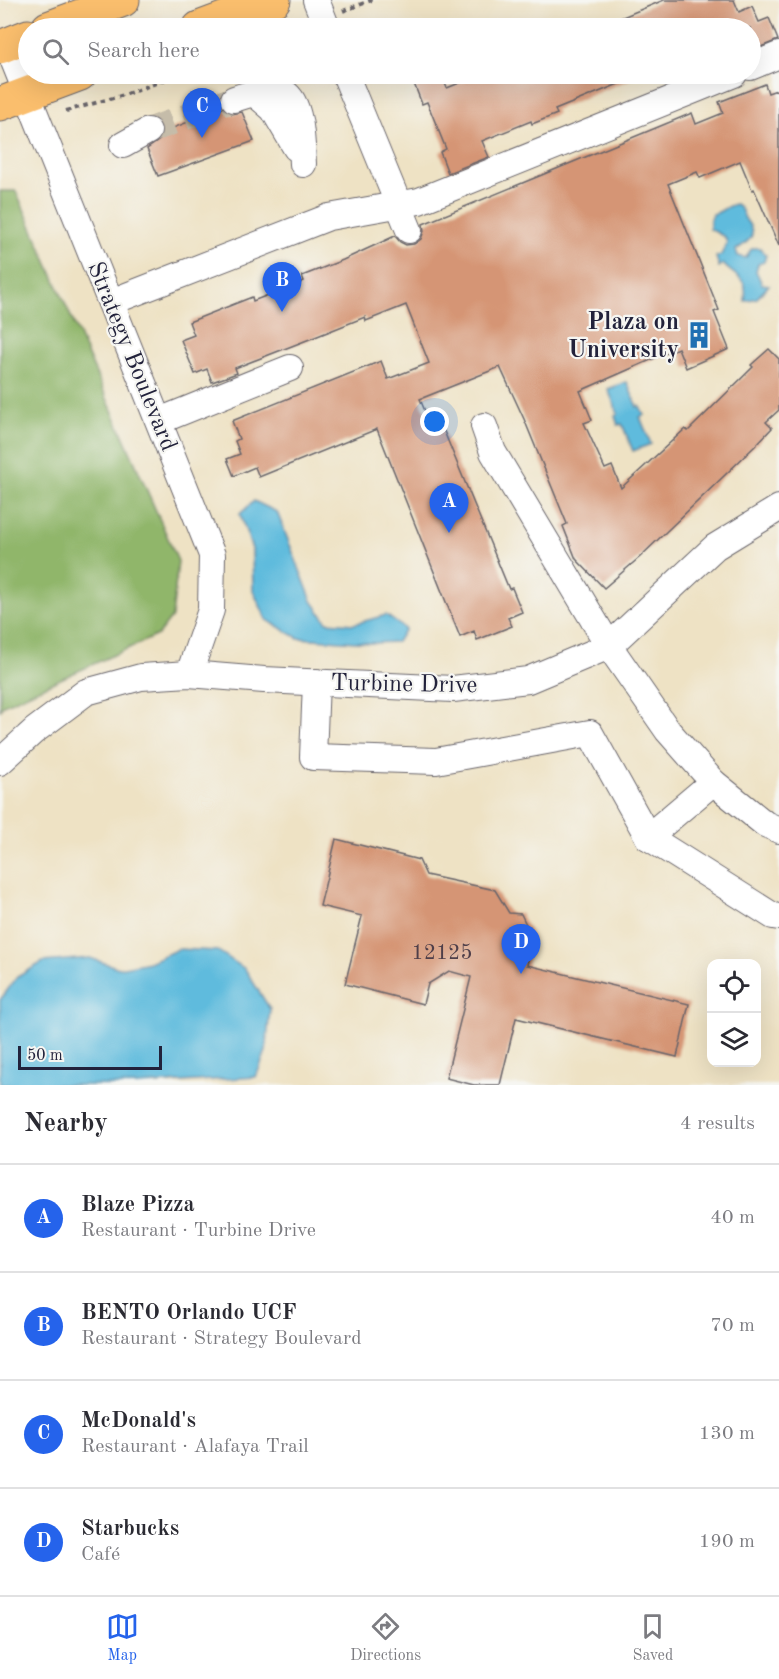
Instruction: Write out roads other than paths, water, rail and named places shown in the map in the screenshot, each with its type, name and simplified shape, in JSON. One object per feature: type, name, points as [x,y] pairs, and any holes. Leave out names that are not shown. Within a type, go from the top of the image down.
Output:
[{"type":"main road","points":[[75,18],[123,0]]},
{"type":"main road","points":[[226,18],[274,0]]},
{"type":"main road","points":[[13,99],[53,84]]},
{"type":"street","points":[[316,0],[323,18]]},
{"type":"street","name":"Strategy Boulevard","points":[[12,42],[13,99],[111,302],[212,555],[211,610],[189,674]]},
{"type":"street","points":[[761,62],[779,55]]},
{"type":"street","points":[[349,84],[409,230]]},
{"type":"street","points":[[111,302],[324,218],[419,201],[709,84]]},
{"type":"street","points":[[243,96],[279,91],[286,93],[299,122],[303,164]]},
{"type":"street","points":[[123,145],[148,132]]},
{"type":"street","points":[[159,421],[290,368]]},
{"type":"street","points":[[484,426],[493,452],[609,646],[668,731],[713,782],[765,824],[779,830]]},
{"type":"street","name":"Turbine Drive","points":[[0,762],[34,731],[86,692],[141,677],[189,674],[453,689],[528,680],[609,646],[715,547],[777,512]]},
{"type":"street","points":[[316,682],[313,757],[436,761],[590,733],[648,837],[773,916],[779,917]]},
{"type":"street","points":[[648,837],[713,782]]},
{"type":"water","points":[[736,204],[752,230],[749,240],[736,250],[738,256],[746,258],[751,250],[760,248],[766,255],[764,262],[758,264],[756,271],[762,284],[769,285],[757,298],[745,301],[745,286],[740,278],[723,264],[719,267],[716,257],[721,255],[727,243],[725,237],[710,229],[713,214]]},
{"type":"water","points":[[627,382],[637,407],[640,406],[644,415],[640,417],[651,444],[633,451],[622,424],[618,425],[615,416],[618,414],[608,389]]},
{"type":"water","points":[[254,501],[277,512],[312,601],[327,622],[354,624],[386,615],[405,629],[397,642],[371,643],[298,638],[267,620],[253,591],[252,549],[240,514]]},
{"type":"water","points":[[178,949],[218,951],[245,969],[270,1009],[266,1051],[256,1077],[136,1085],[0,1085],[0,1000],[17,977],[43,962],[90,958],[119,968],[149,962]]},
{"type":"tunnel","points":[[148,131],[234,99]]},
{"type":"place","name":"McDonald's","points":[[202,138]]},
{"type":"place","name":"BENTO Orlando UCF","points":[[282,312]]},
{"type":"place","name":"Plaza on University","points":[[699,335]]},
{"type":"place","name":"Blaze Pizza","points":[[449,533]]},
{"type":"place","name":"Starbucks","points":[[521,974]]}]
